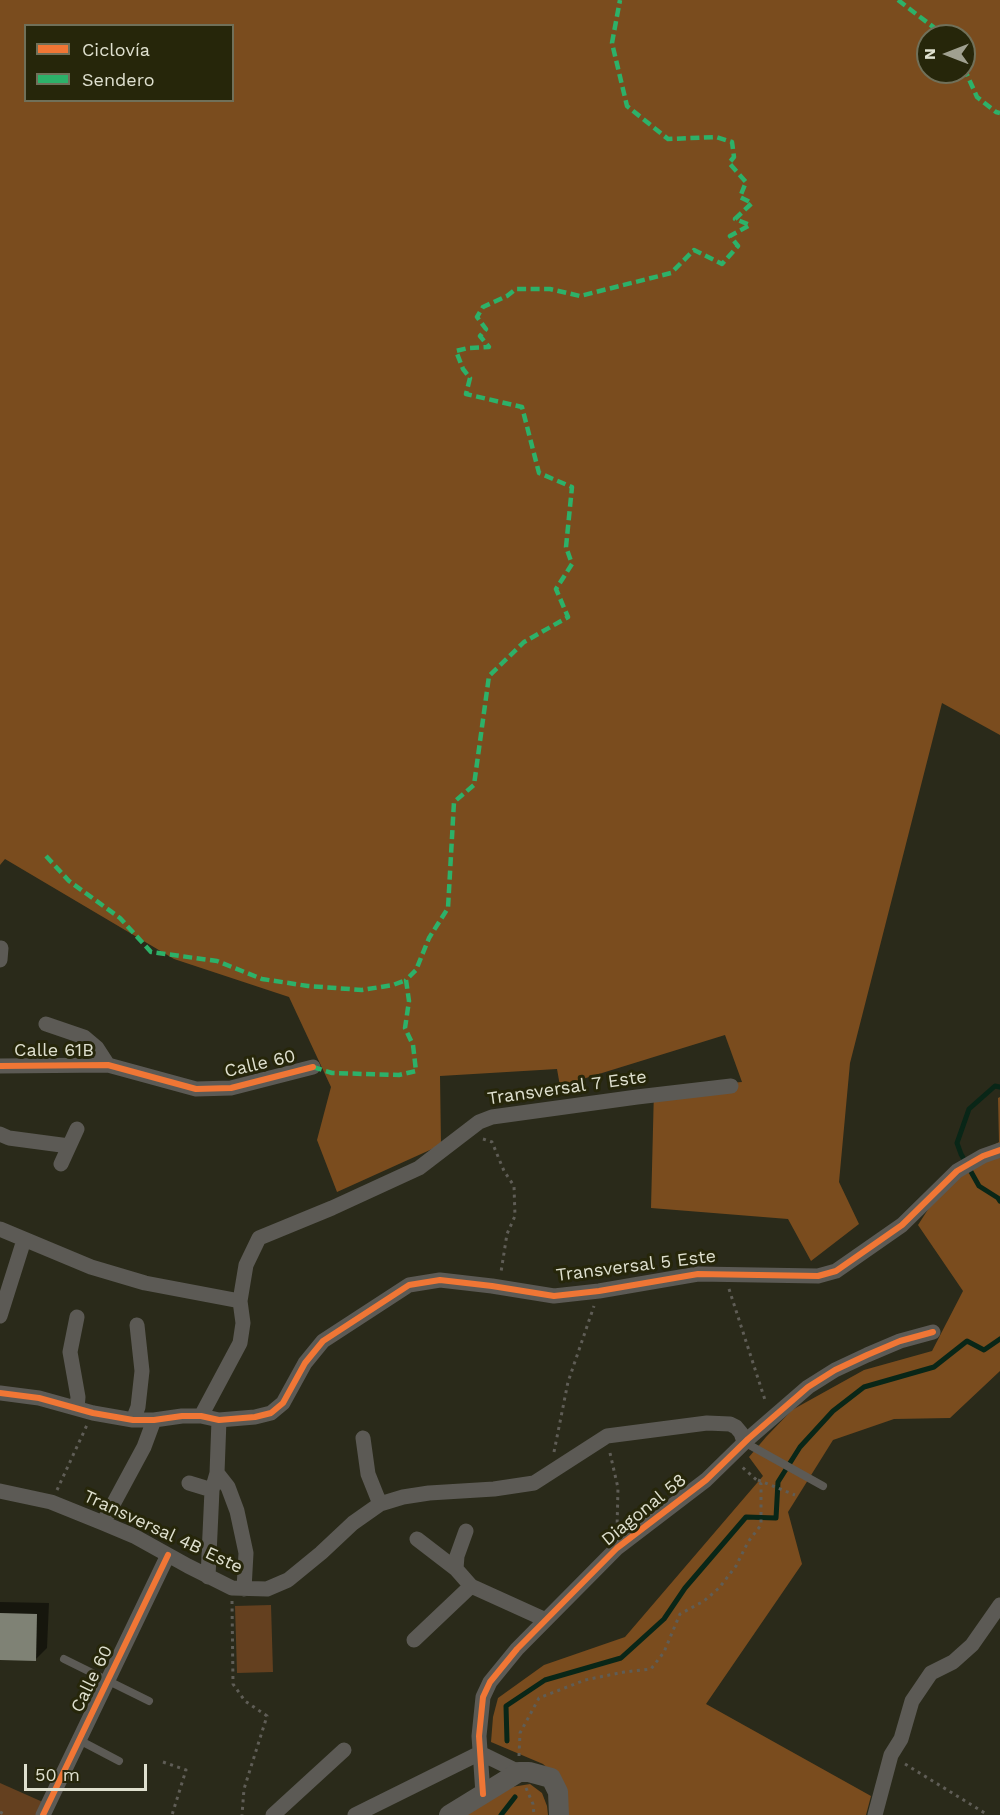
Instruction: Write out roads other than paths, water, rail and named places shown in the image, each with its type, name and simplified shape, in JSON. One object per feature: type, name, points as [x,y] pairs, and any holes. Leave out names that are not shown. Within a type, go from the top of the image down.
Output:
[{"type":"street","points":[[46,1024],[84,1037],[97,1048],[108,1065]]},
{"type":"street","name":"Calle 61B","points":[[0,1066],[108,1065]]},
{"type":"street","name":"Calle 60","points":[[108,1065],[196,1089],[231,1088],[313,1067]]},
{"type":"street","name":"Transversal 7 Este","points":[[240,1300],[246,1265],[259,1238],[419,1168],[478,1122],[492,1117],[730,1086]]},
{"type":"street","points":[[61,1164],[77,1129]]},
{"type":"street","points":[[0,1134],[9,1138],[69,1146]]},
{"type":"street","name":"Transversal 5 Este","points":[[219,1420],[255,1417],[271,1413],[283,1403],[305,1363],[323,1341],[409,1285],[440,1280],[554,1296],[599,1291],[698,1274],[818,1276],[836,1271],[902,1225],[957,1170],[983,1155],[1000,1150]]},
{"type":"street","points":[[0,1229],[91,1267],[145,1283],[240,1300],[243,1323],[240,1342],[201,1416]]},
{"type":"street","points":[[0,1316],[24,1240]]},
{"type":"street","points":[[77,1317],[70,1352],[78,1397],[77,1408]]},
{"type":"street","points":[[134,1420],[138,1407],[142,1371],[137,1325]]},
{"type":"street","name":"Diagonal 58","points":[[483,1794],[479,1736],[483,1697],[490,1682],[517,1649],[617,1548],[706,1480],[808,1387],[835,1370],[900,1341],[933,1332]]},
{"type":"street","points":[[0,1393],[39,1398],[93,1413],[134,1420],[182,1416],[201,1416],[219,1420],[217,1473],[212,1490],[208,1577]]},
{"type":"street","points":[[103,1523],[144,1447],[154,1420]]},
{"type":"street","name":"Transversal 4B Este","points":[[0,1491],[51,1502],[103,1523],[134,1536],[208,1577],[238,1589],[267,1589],[288,1580],[353,1523],[380,1504],[412,1495],[494,1490],[534,1483],[607,1436],[707,1423],[730,1424],[741,1433],[744,1443]]},
{"type":"street","points":[[363,1438],[368,1474],[380,1504]]},
{"type":"street","points":[[217,1473],[228,1487],[246,1553],[238,1589]]},
{"type":"street","points":[[189,1483],[212,1490]]},
{"type":"street","points":[[456,1569],[457,1556],[466,1531]]},
{"type":"street","points":[[417,1539],[456,1569],[471,1586],[546,1620]]},
{"type":"street","name":"Calle 60","points":[[43,1815],[168,1555]]},
{"type":"street","points":[[414,1640],[471,1586]]},
{"type":"street","points":[[875,1815],[891,1755],[901,1739],[912,1701],[931,1673],[953,1662],[972,1645],[1000,1605]]},
{"type":"street","points":[[273,1815],[344,1750]]},
{"type":"street","points":[[355,1815],[480,1753],[519,1772],[530,1772],[551,1778],[558,1792],[559,1815]]},
{"type":"street","points":[[449,1815],[519,1772]]},
{"type":"lane","points":[[744,1443],[823,1486]]},
{"type":"lane","points":[[64,1659],[149,1701]]},
{"type":"lane","points":[[79,1740],[119,1761]]},
{"type":"waterway","points":[[1000,1087],[995,1086],[969,1109],[957,1143],[979,1186],[1000,1201]]},
{"type":"waterway","points":[[507,1741],[506,1706],[545,1680],[621,1658],[664,1619],[685,1588],[746,1517],[776,1518],[778,1482],[800,1447],[833,1411],[864,1387],[934,1367],[967,1341],[984,1350],[1000,1339]]},
{"type":"waterway","points":[[501,1815],[515,1797]]}]
